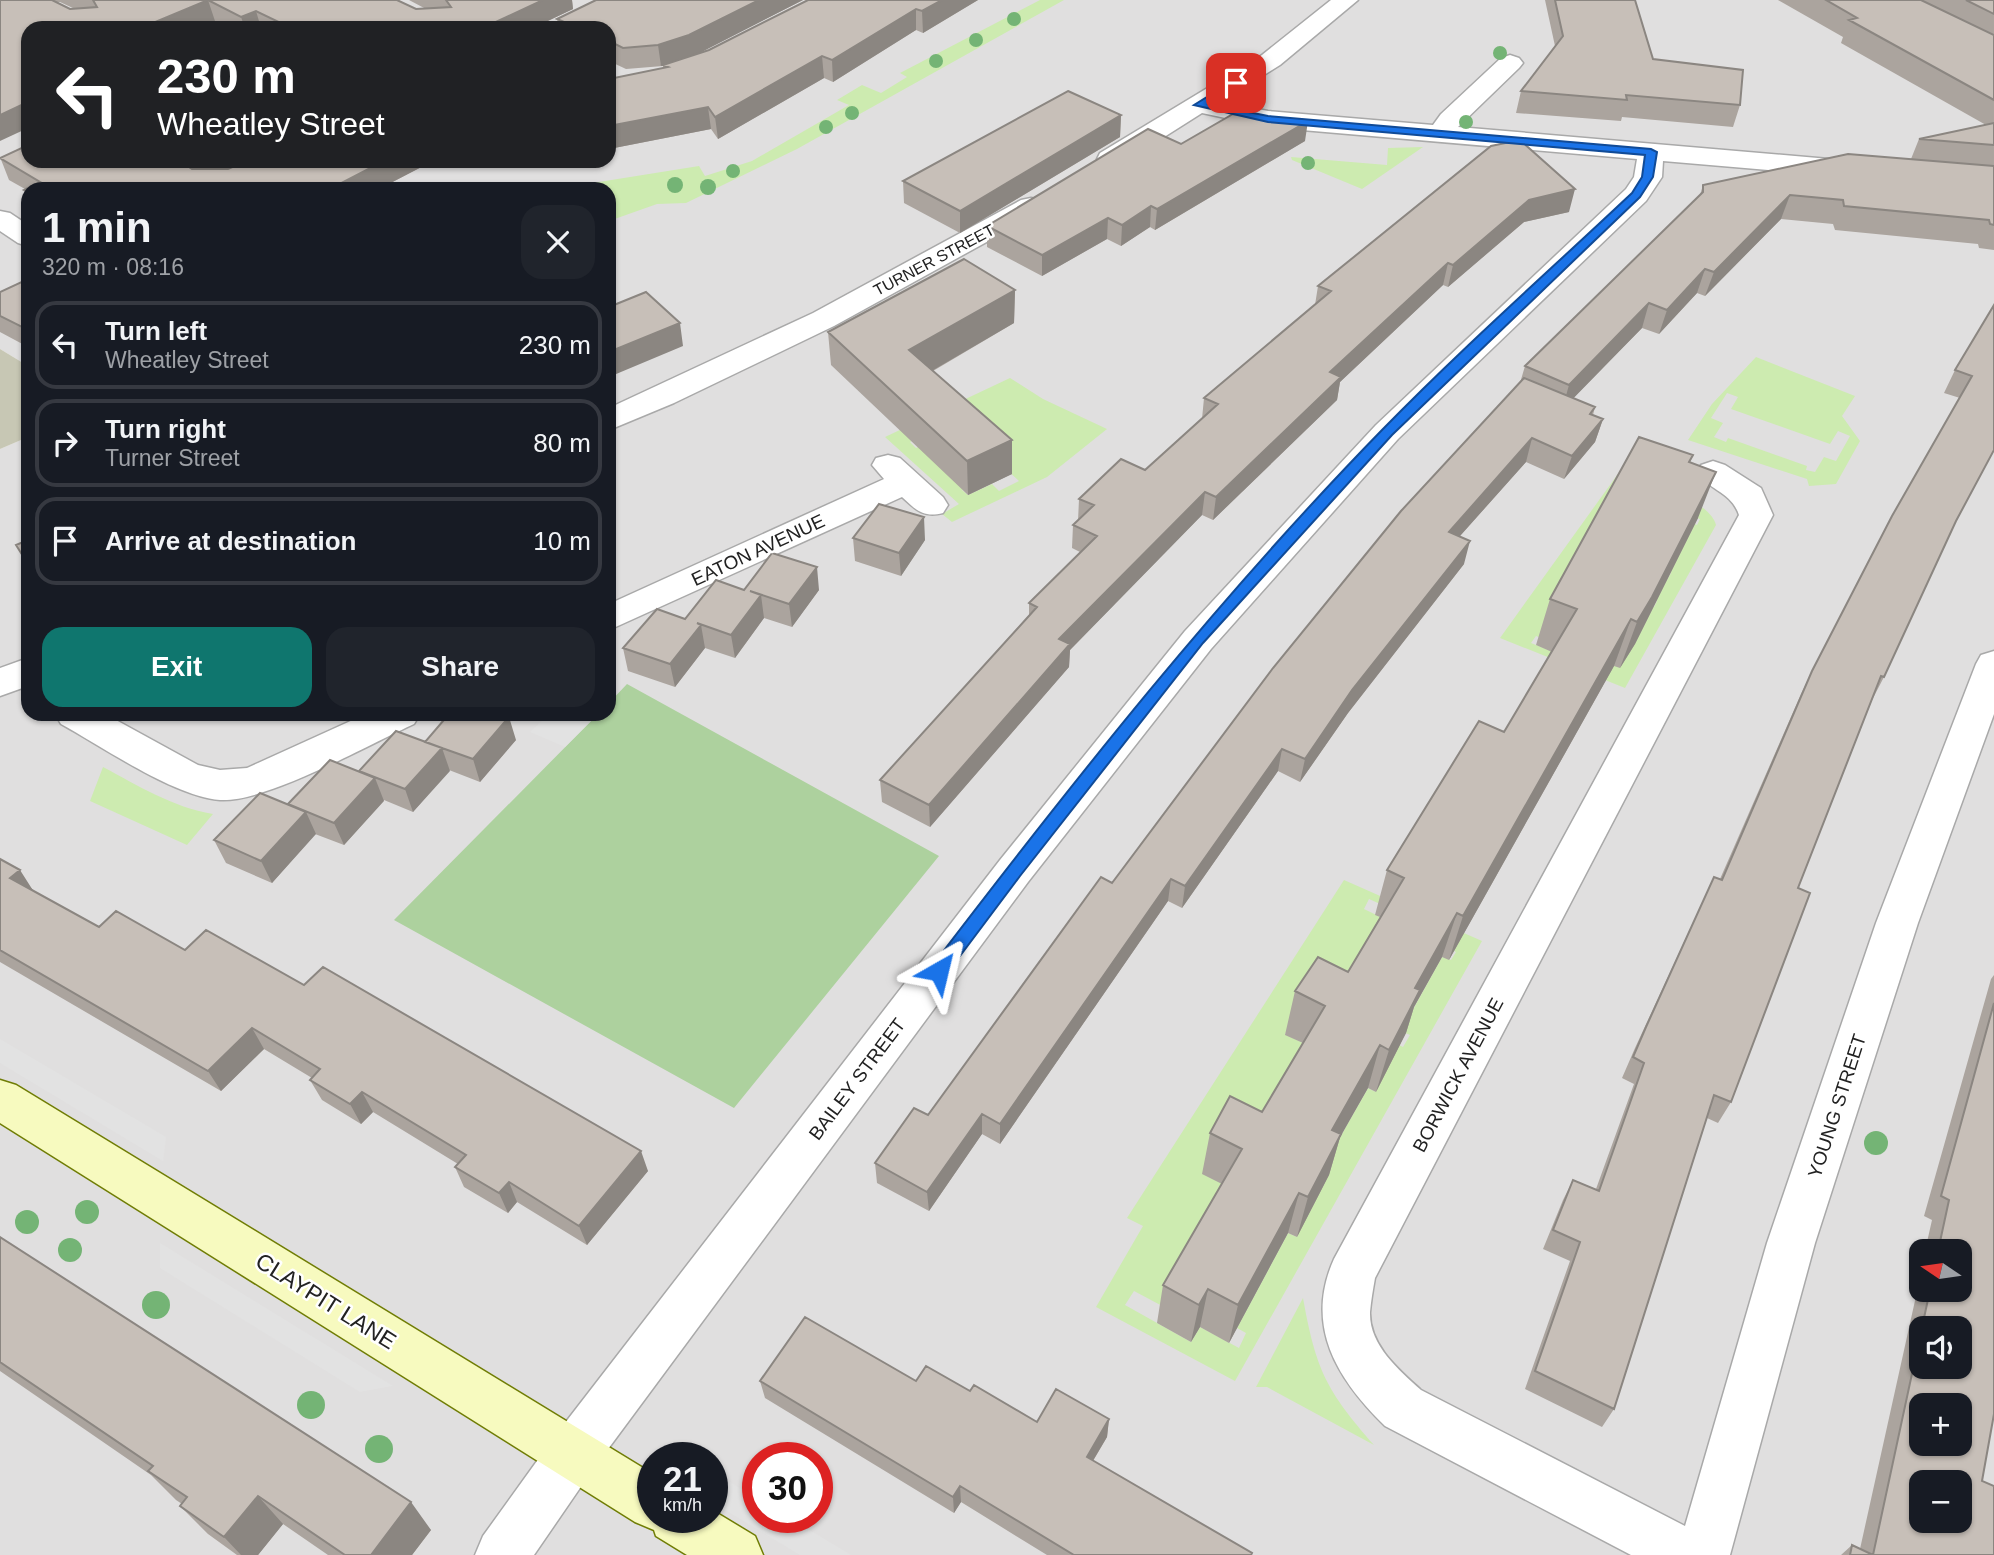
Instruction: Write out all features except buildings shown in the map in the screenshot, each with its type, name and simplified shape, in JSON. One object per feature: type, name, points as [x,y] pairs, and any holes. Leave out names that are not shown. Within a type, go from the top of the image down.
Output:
[{"type":"street","points":[[1083,175],[1271,60],[1346,0]]},
{"type":"street","points":[[1441,134],[1450,120],[1510,63]]},
{"type":"street","points":[[1200,105],[1268,119],[1871,170]]},
{"type":"street","name":"BAILEY STREET","points":[[502,1555],[573,1454],[1014,871],[1198,640],[1387,432],[1636,195],[1647,177],[1651,152]]},
{"type":"street","name":"TURNER STREET","points":[[616,417],[697,382],[850,304],[978,238],[1048,196]]},
{"type":"street","points":[[0,219],[21,232]]},
{"type":"street","name":"BORWICK AVENUE","points":[[1685,1555],[1403,1408],[1374,1381],[1352,1345],[1346,1316],[1351,1275],[1756,515],[1749,496],[1713,472]]},
{"type":"street","name":"EATON AVENUE","points":[[616,614],[896,473],[931,505]]},
{"type":"street","name":"YOUNG STREET","points":[[1703,1555],[1791,1243],[1897,923],[1994,664]]},
{"type":"street","points":[[88,721],[187,776],[220,785],[252,782],[386,721]]},
{"type":"street","name":"CLAYPIT LANE","points":[[0,1099],[637,1494]]},
{"type":"street","points":[[701,1533],[736,1555]]},
{"type":"shaded area","points":[[0,0],[1994,0],[1994,1555],[0,1555],[0,449],[21,440],[21,721],[616,721],[616,182],[21,182],[21,362],[0,349]]},
{"type":"shaded area","points":[[0,349],[21,362],[21,440],[0,449]]},
{"type":"shaded area","points":[[542,721],[591,721],[565,747],[530,732]]},
{"type":"shaded area","points":[[0,1039],[166,1137],[163,1161],[0,1063]]},
{"type":"shaded area","points":[[160,1243],[393,1386],[360,1392],[160,1268]]},
{"type":"shaded area","points":[[728,1481],[742,1489],[742,1520],[728,1512]]},
{"type":"shaded area","points":[[763,1533],[815,1533],[851,1555],[800,1555]]},
{"type":"green space","points":[[1040,0],[1064,0],[797,149],[686,203],[657,204],[616,219],[616,182],[599,182],[699,166],[705,176],[752,161],[849,105],[837,100],[862,85],[881,93],[907,77],[900,73]]},
{"type":"green space","points":[[1423,147],[1362,189],[1292,160],[1291,157],[1387,165],[1388,148]]},
{"type":"green space","points":[[1756,357],[1855,396],[1842,416],[1860,441],[1836,484],[1809,486],[1807,479],[1688,440],[1712,404]],"holes":[[[1727,393],[1738,397],[1731,409],[1830,444],[1838,431],[1850,436],[1836,461],[1824,457],[1815,472],[1806,470],[1807,466],[1728,438],[1726,442],[1714,437],[1723,423],[1711,418]]]},
{"type":"green space","points":[[1010,378],[1043,399],[1107,429],[1047,477],[952,522],[942,514],[959,504],[885,437]],"holes":[[[947,416],[1019,481],[999,491],[992,484],[968,495],[962,490],[968,487],[922,445],[916,448],[910,442],[934,431]]]},
{"type":"green space","points":[[1620,471],[1675,491],[1702,507],[1716,525],[1625,688],[1500,638]],"holes":[[[1672,509],[1700,519],[1697,525],[1691,522],[1664,570],[1671,573],[1667,580],[1637,569]],[[1626,590],[1657,601],[1654,607],[1647,604],[1584,664],[1531,643],[1536,636],[1562,646]]]},
{"type":"green space","points":[[627,684],[939,856],[734,1108],[394,920],[591,721],[616,721],[616,696]]},
{"type":"green space","points":[[103,767],[170,801],[213,814],[187,845],[90,801]]},
{"type":"green space","points":[[1344,880],[1482,941],[1235,1381],[1096,1307],[1143,1226],[1127,1218]],"holes":[[[1369,899],[1427,925],[1421,936],[1456,952],[1451,960],[1442,957],[1401,1031],[1410,1035],[1403,1047],[1337,1015],[1391,922],[1364,909]],[[1293,1022],[1376,1092],[1368,1088],[1321,1171],[1253,1153],[1315,1049],[1285,1034]],[[1233,1190],[1297,1237],[1288,1233],[1237,1328],[1246,1333],[1239,1348],[1200,1327],[1191,1342],[1125,1305],[1134,1291],[1166,1308]]]},
{"type":"green space","points":[[1303,1298],[1313,1344],[1325,1378],[1344,1409],[1374,1445],[1267,1387],[1256,1387]]},
{"type":"route","points":[[939,971],[1014,871],[1198,640],[1387,432],[1636,195],[1647,177],[1651,152],[1268,119],[1200,105],[1236,83]]}]
